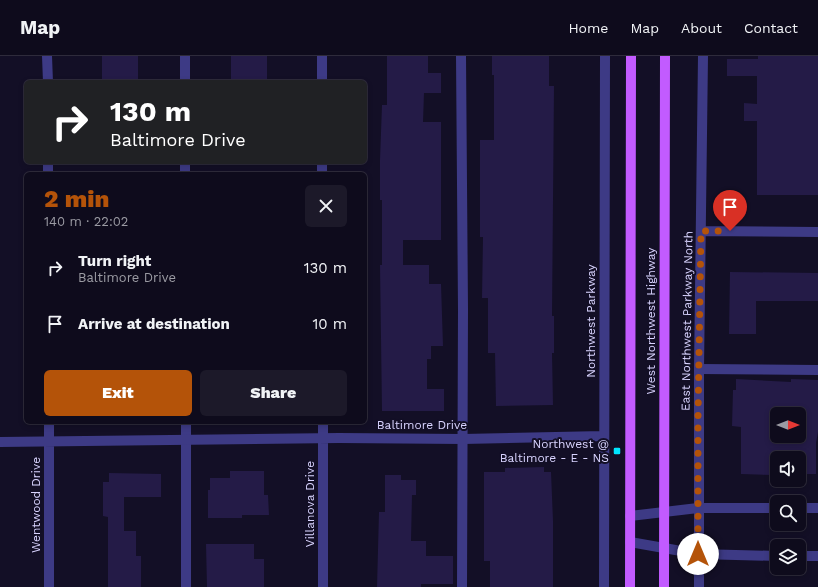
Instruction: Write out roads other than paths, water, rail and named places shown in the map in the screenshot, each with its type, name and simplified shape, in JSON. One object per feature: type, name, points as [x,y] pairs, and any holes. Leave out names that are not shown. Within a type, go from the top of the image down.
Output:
[{"type":"main road","name":"West Northwest Highway","points":[[630,587],[631,56]]},
{"type":"main road","name":"West Northwest Highway","points":[[664,587],[665,56]]},
{"type":"street","points":[[47,56],[48,80]]},
{"type":"street","points":[[185,56],[185,80]]},
{"type":"street","points":[[322,56],[322,80]]},
{"type":"street","points":[[461,56],[462,587]]},
{"type":"street","name":"Northwest Parkway","points":[[604,587],[603,436],[605,56]]},
{"type":"street","name":"East Northwest Parkway North","points":[[699,587],[699,369],[703,56]]},
{"type":"street","points":[[701,231],[818,232]]},
{"type":"street","points":[[699,369],[818,370]]},
{"type":"street","name":"Wentwood Drive","points":[[49,424],[49,587]]},
{"type":"street","points":[[186,424],[186,587]]},
{"type":"street","name":"Villanova Drive","points":[[323,424],[323,587]]},
{"type":"street","name":"Baltimore Drive","points":[[0,442],[462,439],[603,436]]},
{"type":"street","points":[[630,516],[698,508],[770,508]]},
{"type":"street","points":[[806,508],[818,508]]},
{"type":"street","points":[[630,542],[698,554],[770,556]]},
{"type":"street","points":[[806,556],[818,556]]},
{"type":"place","name":"Northwest @ Baltimore - E - NS","points":[[617,451]]}]
